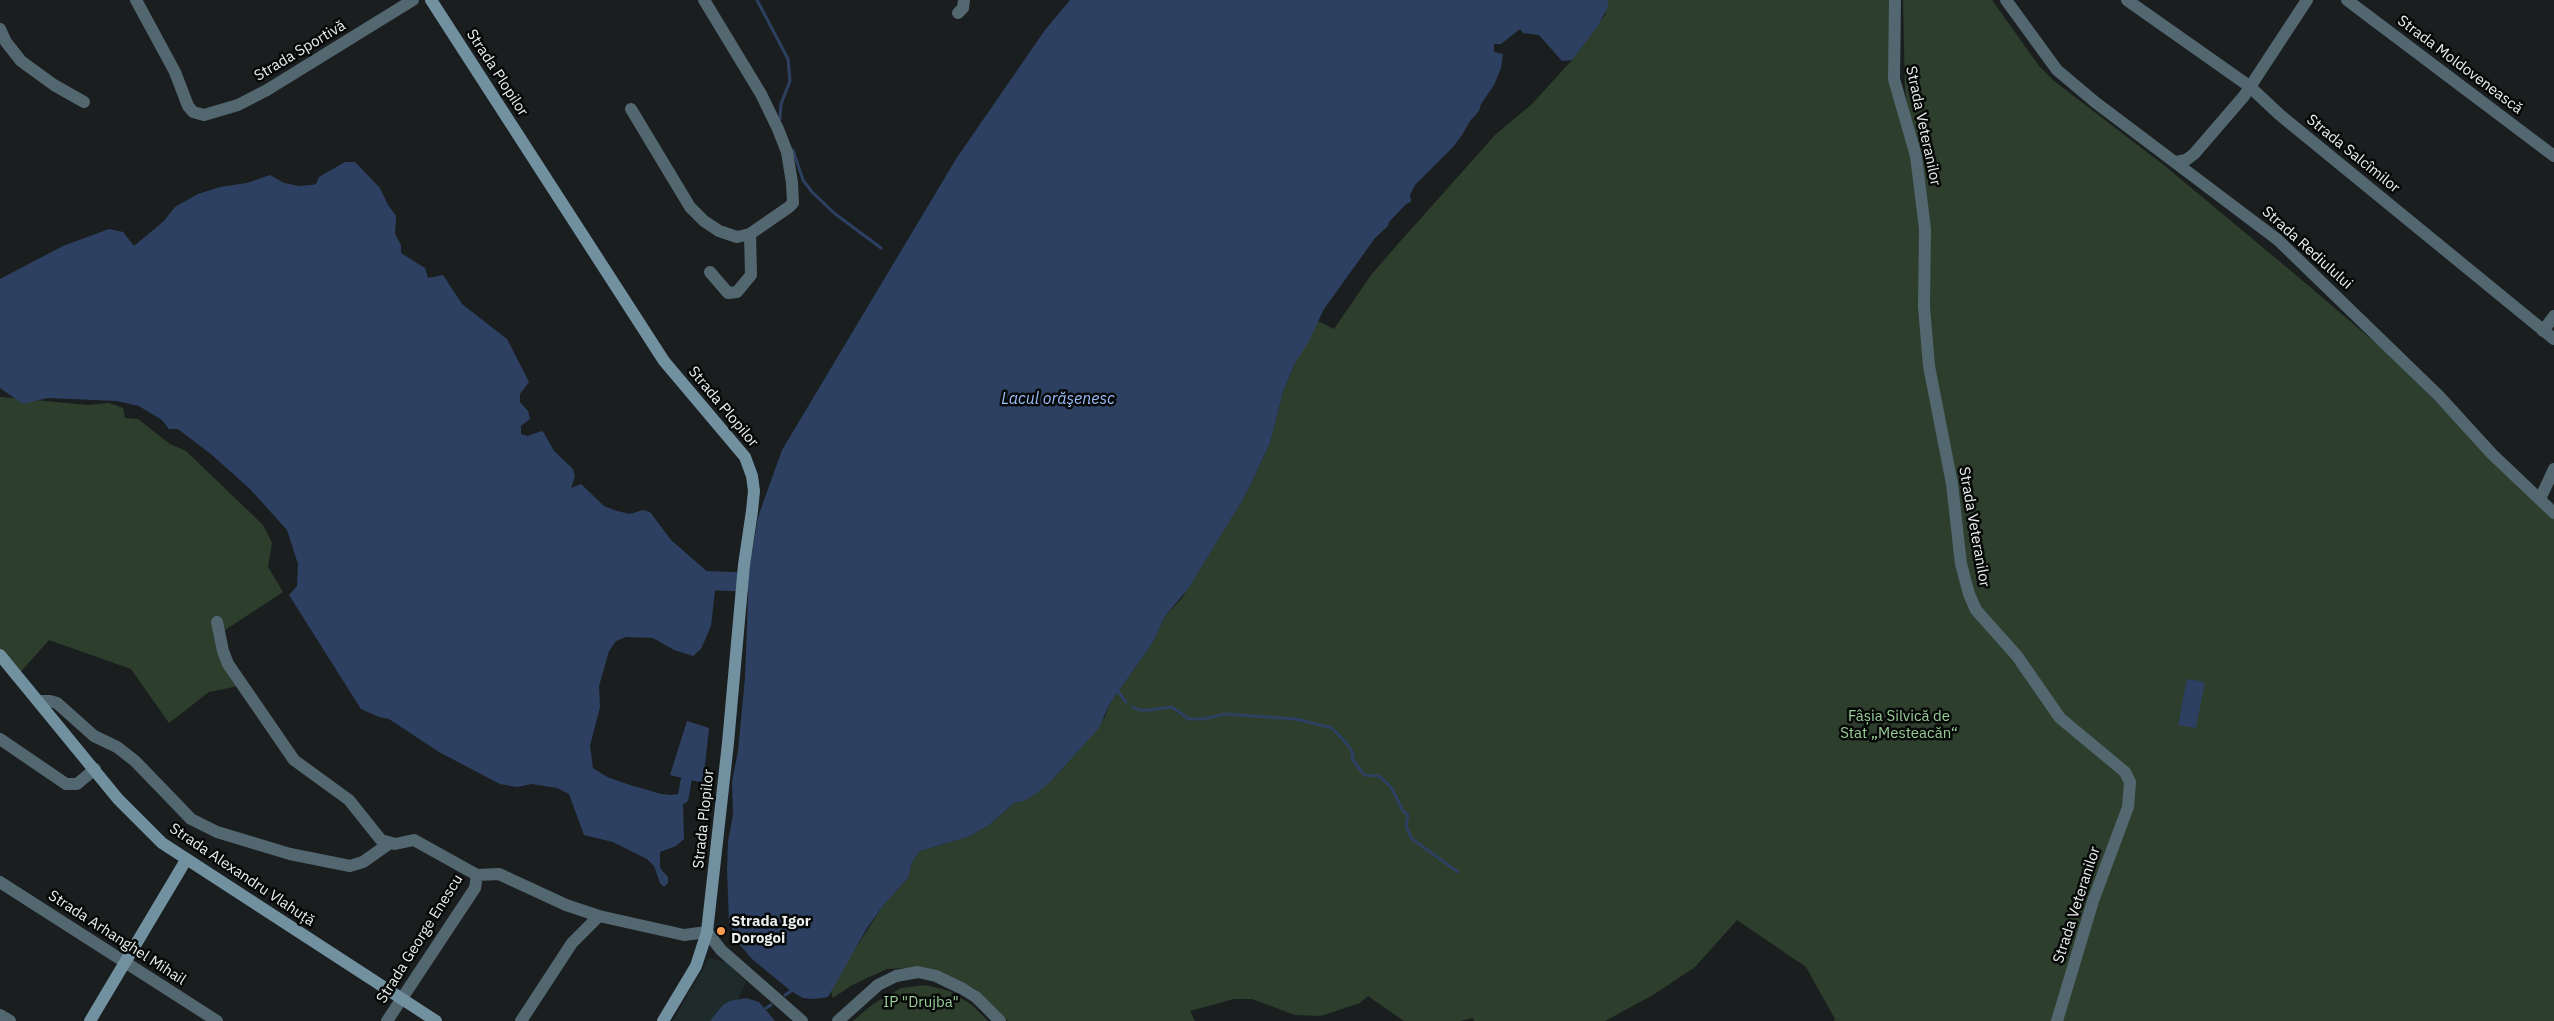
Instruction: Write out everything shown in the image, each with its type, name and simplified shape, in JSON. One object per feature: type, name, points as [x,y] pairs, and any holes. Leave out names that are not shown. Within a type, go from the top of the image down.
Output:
[{"type":"street","name":"Strada Sportivă","points":[[136,0],[175,72],[188,106],[198,115],[204,116],[227,109],[258,95],[412,0]]},
{"type":"street","name":"Strada Plopilor","points":[[431,0],[664,361],[733,443],[749,466],[754,485],[744,565],[728,743],[707,932],[696,966],[664,1021]]},
{"type":"street","points":[[631,109],[690,207],[713,228],[732,236],[750,234],[790,207],[793,202],[792,183],[787,152],[761,94],[704,0]]},
{"type":"street","points":[[958,13],[963,8],[964,0]]},
{"type":"street","name":"Strada Veteranilor","points":[[1895,0],[1892,38],[1894,79],[1916,156],[1925,230],[1924,307],[1929,366],[1952,484],[1961,564],[1969,594],[1976,610],[2017,656],[2060,718],[2125,772],[2130,782],[2128,808],[2093,901],[2057,1021]]},
{"type":"street","name":"Strada Rediulului","points":[[2006,0],[2057,70],[2095,102],[2285,246],[2439,396],[2492,454],[2554,513]]},
{"type":"street","name":"Strada Salcîmilor","points":[[2127,0],[2249,86],[2280,115],[2554,339]]},
{"type":"street","points":[[2176,162],[2186,160],[2194,154],[2244,96],[2307,0]]},
{"type":"street","name":"Strada Moldovenească","points":[[2346,0],[2554,156]]},
{"type":"street","points":[[0,29],[6,42],[21,61],[54,85],[84,102]]},
{"type":"street","points":[[710,272],[728,293],[737,292],[751,275],[750,234]]},
{"type":"street","points":[[2543,330],[2554,316]]},
{"type":"street","points":[[2540,499],[2554,469]]},
{"type":"street","points":[[217,622],[223,651],[228,664],[294,760],[349,800],[358,809],[377,837],[390,844]]},
{"type":"street","name":"Strada Аlexandru Vlahuță","points":[[1,658],[40,701],[113,794],[145,827],[186,860],[436,1021]]},
{"type":"street","points":[[40,701],[57,703],[94,736],[117,746],[135,761],[191,819],[217,832],[290,854],[350,866],[363,862],[390,844],[414,840],[477,874],[499,874],[566,905],[599,916],[684,935],[707,932],[721,950],[802,1021]]},
{"type":"street","points":[[0,740],[66,784],[77,784],[94,770]]},
{"type":"street","points":[[90,1021],[186,860]]},
{"type":"street","name":"Strada George Enescu","points":[[387,1021],[475,888],[477,874]]},
{"type":"street","name":"Strada Arhanghel Mihail","points":[[0,882],[217,1021]]},
{"type":"street","points":[[521,1021],[572,943],[599,916]]},
{"type":"street","points":[[838,1021],[878,985],[896,976],[918,972],[936,976],[963,989],[976,997],[1000,1021]]},
{"type":"street","points":[[0,1015],[10,1021]]},
{"type":"shaded area","points":[[709,958],[726,962],[746,982],[728,1021],[673,1021]]},
{"type":"green space","name":"Fâșia Silvică de Stat „Mesteacăn“","points":[[1608,0],[1896,0],[1894,79],[1913,143],[1905,91],[1903,0],[1992,0],[2039,66],[2054,81],[2165,166],[2297,276],[2384,350],[2456,422],[2554,505],[2554,1021],[1834,1021],[1835,1019],[1806,967],[1737,920],[1695,967],[1653,995],[1605,1021],[1474,1021],[1473,1018],[1460,1021],[1404,1021],[1368,996],[1360,1003],[1321,1016],[1295,1015],[1252,999],[1234,999],[1190,1011],[1195,1021],[1008,1021],[974,988],[959,981],[909,968],[887,969],[852,985],[833,998],[831,992],[843,968],[882,907],[908,878],[912,862],[920,851],[968,837],[989,825],[1014,803],[1024,801],[1053,779],[1086,742],[1105,717],[1109,705],[1153,642],[1165,616],[1182,598],[1245,496],[1270,443],[1283,392],[1295,363],[1318,321],[1334,329],[1371,275],[1398,244],[1495,135],[1532,104],[1572,60],[1605,15]]},
{"type":"green space","points":[[0,397],[89,405],[109,403],[123,408],[125,418],[138,419],[170,444],[186,451],[263,525],[272,543],[268,567],[283,592],[219,634],[243,685],[209,692],[169,723],[131,669],[49,640],[18,675],[0,655]]},
{"type":"green space","name":"IP \"Drujba\"","points":[[926,985],[949,991],[972,1005],[988,1021],[853,1021],[873,1004],[901,988]]},
{"type":"water","name":"Lacul orăşenesc","points":[[1070,0],[1608,0],[1608,7],[1598,26],[1572,60],[1562,61],[1539,35],[1523,33],[1520,29],[1501,44],[1494,44],[1494,52],[1503,54],[1501,68],[1494,85],[1481,104],[1479,111],[1453,147],[1415,185],[1410,195],[1411,202],[1406,204],[1389,222],[1388,226],[1375,238],[1324,309],[1309,341],[1295,363],[1283,392],[1270,443],[1245,496],[1188,589],[1165,616],[1153,642],[1109,705],[1099,728],[1053,779],[1037,793],[1024,801],[1014,803],[989,825],[968,837],[920,851],[912,862],[908,878],[882,907],[867,928],[828,997],[803,998],[791,991],[752,959],[740,945],[729,922],[727,869],[728,842],[733,814],[732,782],[738,751],[745,678],[749,571],[758,517],[782,450],[956,159],[1045,30]]},
{"type":"water","points":[[345,162],[355,162],[380,188],[396,216],[395,234],[401,245],[401,253],[425,268],[428,278],[443,275],[462,304],[507,339],[529,382],[520,394],[520,402],[528,411],[530,419],[521,426],[521,434],[527,436],[542,431],[544,433],[554,451],[573,469],[575,476],[571,488],[581,484],[604,506],[617,511],[630,514],[643,510],[650,512],[671,540],[710,574],[710,578],[714,580],[711,588],[715,590],[711,626],[701,649],[693,656],[674,650],[653,638],[626,637],[616,641],[609,651],[599,686],[600,707],[590,746],[593,768],[607,777],[630,785],[661,794],[685,793],[686,796],[683,804],[684,839],[676,846],[660,852],[660,868],[668,877],[668,883],[664,887],[660,883],[654,866],[647,859],[613,842],[584,835],[569,794],[557,788],[532,784],[517,787],[500,784],[439,752],[389,719],[361,709],[289,595],[297,586],[298,564],[287,530],[250,489],[212,455],[178,429],[169,429],[162,420],[139,406],[117,401],[48,398],[23,404],[0,388],[0,279],[63,246],[109,229],[123,232],[134,246],[164,221],[175,207],[198,194],[220,187],[247,183],[270,175],[284,183],[299,186],[312,185],[316,184],[319,177]]},
{"type":"water","points":[[2187,679],[2205,682],[2196,728],[2178,725]]},
{"type":"water","points":[[687,721],[709,728],[703,783],[670,775]]},
{"type":"water","points":[[746,998],[759,1002],[775,1021],[710,1021],[723,1005],[730,1001]]},
{"type":"waterway","points":[[757,0],[788,59],[790,81],[781,104],[780,119]]},
{"type":"waterway","points":[[793,150],[803,180],[812,192],[834,213],[881,248]]},
{"type":"waterway","points":[[688,580],[749,582],[760,577]]},
{"type":"waterway","points":[[1118,691],[1126,702]]},
{"type":"waterway","points":[[1133,707],[1139,710],[1172,707],[1189,719],[1203,719],[1225,714],[1296,719],[1332,728],[1348,745],[1353,753],[1352,759],[1361,771],[1365,775],[1379,776],[1391,787],[1403,811],[1408,815],[1406,826],[1412,839],[1458,872]]},
{"type":"waterway","points":[[683,798],[686,781]]},
{"type":"waterway","points":[[785,995],[791,991]]},
{"type":"waterway","points":[[766,1008],[771,1005]]},
{"type":"place","name":"Strada Igor Dorogoi","points":[[721,931]]}]
